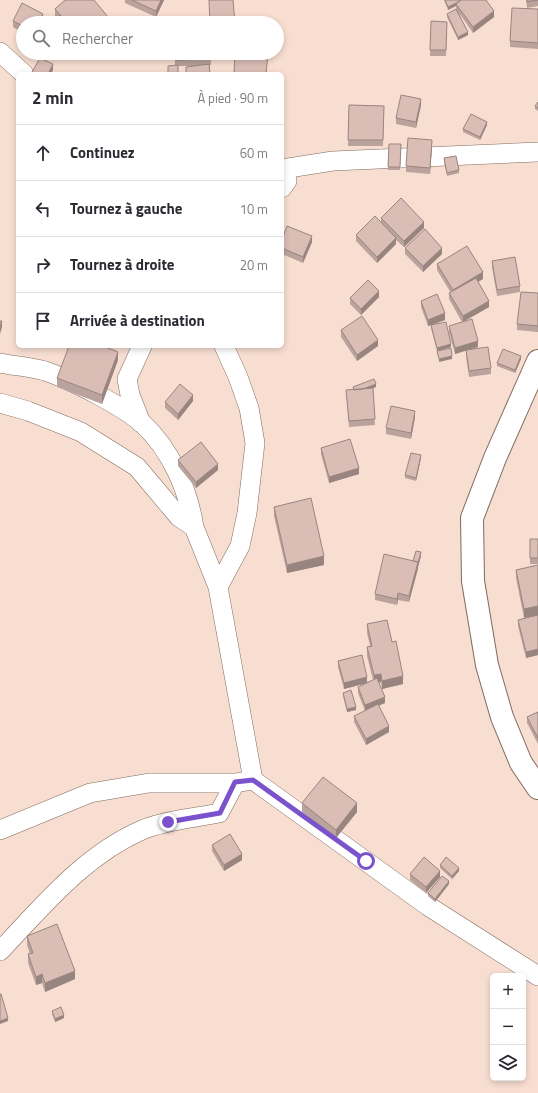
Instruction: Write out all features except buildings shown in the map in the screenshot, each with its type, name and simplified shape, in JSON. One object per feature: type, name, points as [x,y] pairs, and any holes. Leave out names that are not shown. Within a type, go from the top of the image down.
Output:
[{"type":"main road","points":[[538,361],[495,458],[472,518],[472,526],[473,581],[487,665],[502,717],[521,763],[538,788]]},
{"type":"street","points":[[0,52],[22,72]]},
{"type":"street","points":[[284,185],[287,181],[284,169],[333,161],[538,152]]},
{"type":"street","points":[[141,348],[127,379],[130,395],[142,423]]},
{"type":"street","points":[[218,587],[240,546],[247,513],[255,443],[249,408],[238,377],[225,348]]},
{"type":"street","points":[[0,363],[45,371],[84,388],[120,407],[142,423],[162,446],[180,477],[191,508],[194,528],[218,587],[244,781],[220,813],[168,822],[142,830],[113,846],[84,866],[42,906],[0,951]]},
{"type":"street","points":[[0,403],[28,411],[81,432],[137,467],[179,517],[194,528]]},
{"type":"street","points":[[0,830],[90,793],[149,783],[244,781],[428,906],[538,976]]},
{"type":"route","points":[[168,822],[220,813],[235,782],[253,780],[366,861]]}]
